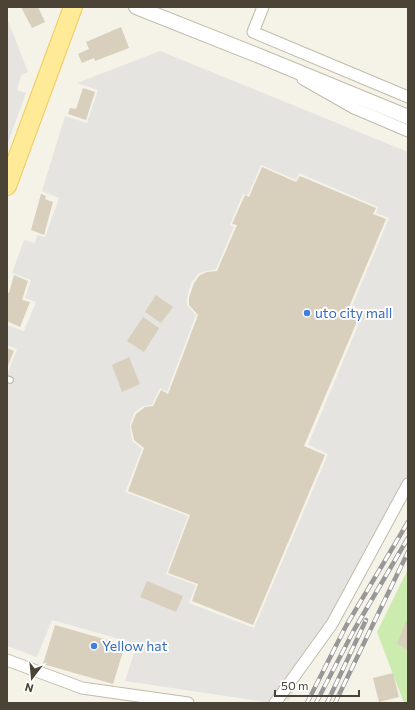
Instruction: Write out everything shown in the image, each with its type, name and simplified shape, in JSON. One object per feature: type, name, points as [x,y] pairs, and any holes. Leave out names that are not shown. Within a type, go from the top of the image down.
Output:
[{"type":"main road","points":[[7,186],[73,7]]},
{"type":"street","points":[[136,7],[408,117]]},
{"type":"street","points":[[263,7],[253,32],[408,97]]},
{"type":"street","points":[[262,57],[354,108],[408,132]]},
{"type":"street","points":[[275,703],[332,624],[408,484]]},
{"type":"street","points":[[7,660],[82,688],[188,703]]},
{"type":"green space","points":[[408,569],[408,702],[404,703],[377,632]]},
{"type":"shaded area","points":[[7,18],[28,72],[21,75],[17,90],[26,93],[7,145]]},
{"type":"shaded area","points":[[160,51],[408,152],[408,475],[289,700],[273,703],[125,681],[137,644],[52,620],[37,657],[7,646],[7,375],[17,349],[7,345],[7,325],[24,331],[36,302],[25,298],[31,280],[12,273],[24,240],[35,243],[37,235],[45,237],[59,198],[42,191],[65,116],[87,123],[98,90],[77,83]],"holes":[[[261,165],[296,180],[299,173],[378,207],[376,213],[389,218],[352,306],[364,311],[308,445],[328,454],[254,628],[189,603],[196,585],[166,574],[188,516],[125,492],[142,449],[132,441],[130,425],[134,413],[143,406],[152,405],[160,388],[167,392],[196,315],[187,305],[187,298],[191,283],[199,273],[216,269],[234,227],[230,225],[243,194],[248,195]]]},
{"type":"building","points":[[21,7],[38,7],[45,22],[32,28]]},
{"type":"building","points":[[121,27],[129,48],[95,61],[94,58],[82,63],[78,54],[89,49],[86,42]]},
{"type":"building","points":[[83,88],[95,92],[86,120],[68,114],[70,108],[76,109]]},
{"type":"building","points":[[262,167],[296,182],[300,176],[376,208],[373,214],[386,219],[349,307],[361,312],[304,446],[325,455],[253,625],[192,601],[198,584],[168,573],[190,515],[128,491],[144,448],[134,440],[131,426],[136,414],[145,407],[153,406],[161,390],[168,394],[198,315],[189,305],[189,298],[194,283],[200,275],[207,272],[217,271],[237,225],[232,224],[245,195],[249,197]]},
{"type":"building","points":[[41,194],[46,196],[45,199],[53,202],[44,235],[31,230]]},
{"type":"building","points":[[14,275],[28,281],[22,300],[30,302],[20,327],[7,321],[7,292],[9,293]]},
{"type":"building","points":[[156,295],[173,307],[161,323],[145,312]]},
{"type":"building","points":[[143,317],[159,328],[144,352],[127,341]]},
{"type":"building","points":[[7,348],[14,351],[7,368]]},
{"type":"building","points":[[129,357],[140,384],[122,392],[112,365]]},
{"type":"building","points":[[147,581],[183,596],[176,612],[140,597]]},
{"type":"building","points":[[406,621],[408,622],[408,650],[397,644]]},
{"type":"building","points":[[55,625],[125,645],[113,684],[43,664]]},
{"type":"building","points":[[393,673],[399,697],[379,702],[373,678]]},
{"type":"railway","points":[[307,703],[346,626],[408,522]]},
{"type":"railway","points":[[316,703],[354,630],[408,538]]},
{"type":"railway","points":[[335,703],[408,552]]},
{"type":"railway","points":[[327,703],[366,620]]},
{"type":"place","name":"uto city mall","points":[[307,313]]},
{"type":"place","name":"Yellow hat","points":[[94,646]]}]
